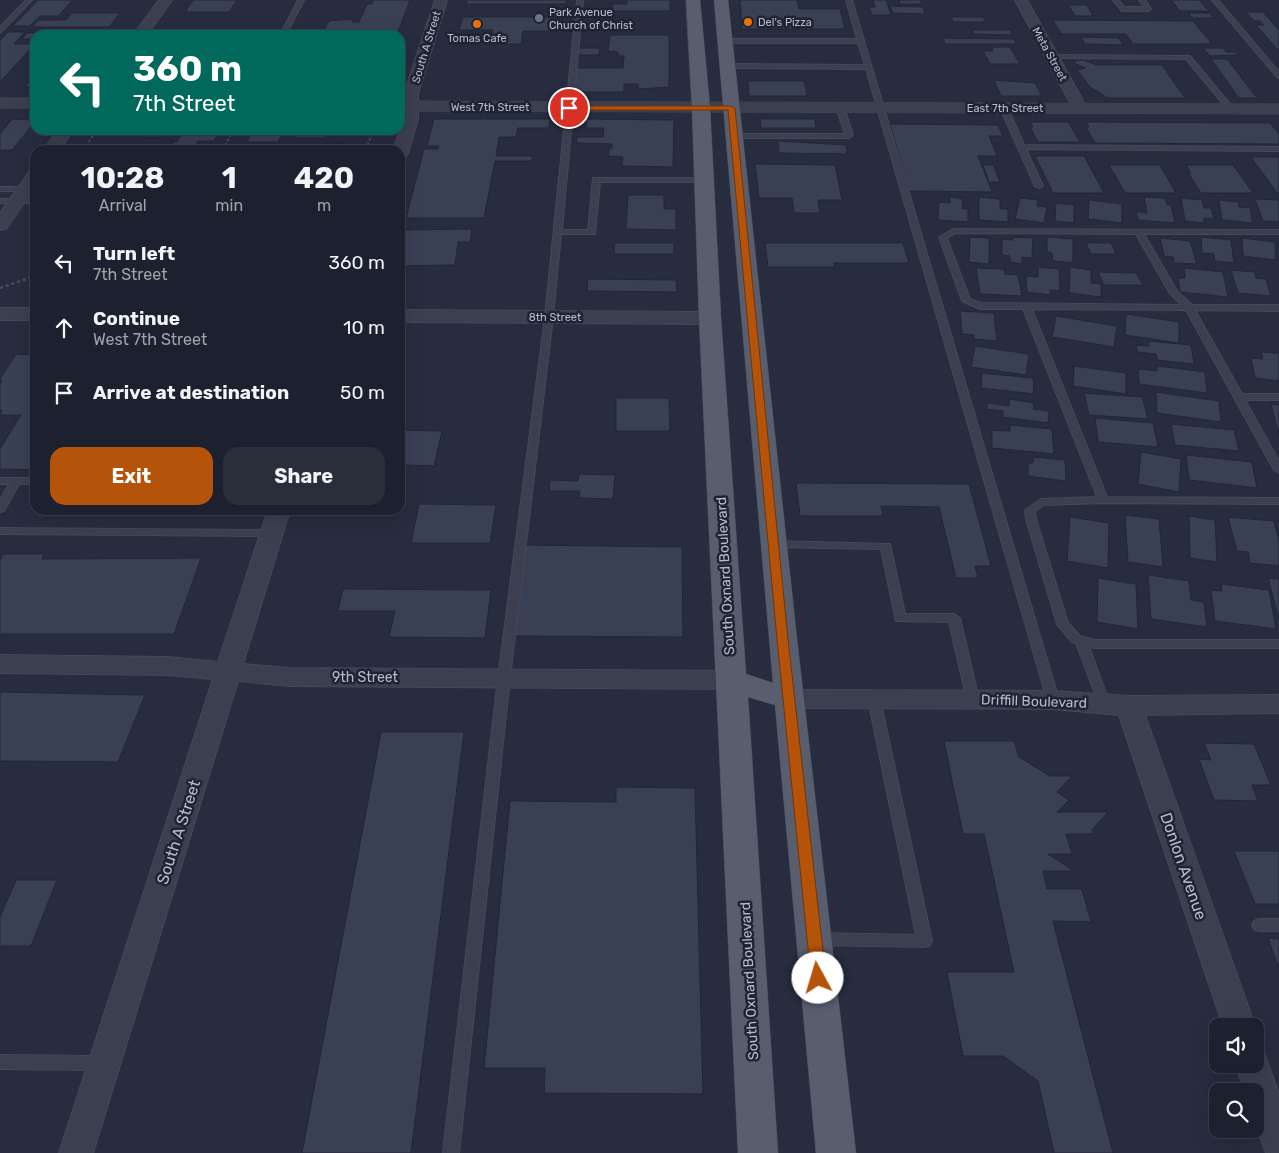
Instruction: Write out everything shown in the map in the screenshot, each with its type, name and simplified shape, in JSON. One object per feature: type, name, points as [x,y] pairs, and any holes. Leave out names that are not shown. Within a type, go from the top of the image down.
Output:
[{"type":"main road","name":"South Oxnard Boulevard","points":[[693,0],[758,1153]]},
{"type":"main road","points":[[721,0],[773,545],[836,1153]]},
{"type":"main road","points":[[731,680],[789,699]]},
{"type":"street","points":[[144,30],[166,0]]},
{"type":"street","name":"South A Street","points":[[403,145],[411,119],[406,106],[441,0]]},
{"type":"street","name":"Meta Street","points":[[1021,0],[1080,108]]},
{"type":"street","points":[[0,103],[30,103]]},
{"type":"street","name":"West 7th Street","points":[[406,106],[731,108]]},
{"type":"street","name":"East 7th Street","points":[[731,108],[1080,108],[1278,111]]},
{"type":"street","points":[[0,225],[30,191]]},
{"type":"street","points":[[0,314],[30,314]]},
{"type":"street","name":"8th Street","points":[[405,316],[710,318]]},
{"type":"street","name":"South A Street","points":[[76,1153],[276,522]]},
{"type":"street","name":"9th Street","points":[[0,664],[168,666],[289,677],[731,680]]},
{"type":"street","name":"Driffill Boulevard","points":[[789,699],[1053,700],[1117,705],[1279,704]]},
{"type":"street","name":"Donlon Avenue","points":[[1117,705],[1236,1018]]},
{"type":"street","points":[[1255,1073],[1279,1143]]},
{"type":"lane","points":[[0,31],[28,0]]},
{"type":"lane","points":[[286,30],[301,0]]},
{"type":"lane","points":[[450,1153],[504,678],[549,317],[580,0]]},
{"type":"lane","points":[[848,0],[1053,700]]},
{"type":"lane","points":[[1116,0],[1122,9],[1148,9],[1142,0]]},
{"type":"lane","points":[[1215,0],[1279,76]]},
{"type":"lane","points":[[725,41],[861,41]]},
{"type":"lane","points":[[1052,57],[1188,57],[1230,109]]},
{"type":"lane","points":[[727,66],[868,67]]},
{"type":"lane","points":[[734,136],[846,136],[848,134],[840,108]]},
{"type":"lane","points":[[1004,108],[1039,186]]},
{"type":"lane","points":[[1021,147],[1279,148]]},
{"type":"lane","points":[[557,232],[592,232],[596,180],[704,180]]},
{"type":"lane","points":[[0,189],[30,191]]},
{"type":"lane","points":[[0,201],[30,191]]},
{"type":"lane","points":[[1279,232],[954,231],[944,237],[966,301],[980,306],[1279,308]]},
{"type":"lane","points":[[1138,231],[1173,292],[1189,307],[1279,470]]},
{"type":"lane","points":[[1027,307],[1103,500]]},
{"type":"lane","points":[[1238,397],[1279,398]]},
{"type":"lane","points":[[0,509],[16,480]]},
{"type":"lane","points":[[0,481],[30,481]]},
{"type":"lane","points":[[1279,501],[1103,500],[1041,502],[1030,510],[1031,520],[1063,624],[1076,639],[1095,644],[1279,644]]},
{"type":"lane","points":[[0,530],[276,522]]},
{"type":"lane","points":[[773,545],[886,546],[900,618],[954,618],[973,700]]},
{"type":"lane","points":[[1082,640],[1117,705]]},
{"type":"lane","points":[[814,939],[925,941],[874,699]]},
{"type":"lane","points":[[1259,925],[1279,925]]},
{"type":"lane","points":[[0,1062],[104,1063]]},
{"type":"path","points":[[0,288],[30,278]]},
{"type":"building","points":[[38,0],[73,0],[58,16],[40,16],[30,26],[13,26]]},
{"type":"building","points":[[193,0],[237,0],[229,12],[185,12]]},
{"type":"building","points":[[373,0],[410,0],[399,30],[324,30],[329,21],[354,19],[352,22],[359,22],[367,4],[372,4]]},
{"type":"building","points":[[467,0],[566,0],[566,4],[466,4]]},
{"type":"building","points":[[627,0],[670,0],[670,11],[612,11],[613,4],[627,4]]},
{"type":"building","points":[[740,0],[797,0],[799,9],[840,9],[845,29],[742,29]]},
{"type":"building","points":[[873,0],[886,0],[891,15],[872,15],[869,7],[875,7]]},
{"type":"building","points":[[899,0],[920,0],[922,4],[900,4]]},
{"type":"building","points":[[1171,0],[1199,0],[1209,11],[1180,11]]},
{"type":"building","points":[[1068,5],[1087,5],[1093,16],[1075,16]]},
{"type":"building","points":[[890,6],[923,7],[925,14],[893,13]]},
{"type":"building","points":[[1246,12],[1263,12],[1279,30],[1279,51],[1256,25],[1264,25],[1260,21],[1254,21]]},
{"type":"building","points":[[72,13],[120,13],[109,27],[32,27],[38,20],[66,20]]},
{"type":"building","points":[[1188,13],[1210,13],[1214,18],[1193,18]]},
{"type":"building","points":[[463,17],[552,17],[551,31],[523,31],[521,44],[466,42],[468,34],[492,34],[492,30],[459,30]]},
{"type":"building","points":[[951,17],[983,17],[986,22],[953,22]]},
{"type":"building","points":[[1053,20],[1193,21],[1212,44],[1133,44],[1126,34],[1061,34]]},
{"type":"building","points":[[972,30],[1010,30],[1012,35],[974,34]]},
{"type":"building","points":[[8,32],[25,32],[14,44],[30,44],[30,49],[0,82],[0,40]]},
{"type":"building","points":[[27,33],[30,33],[30,39],[22,39]]},
{"type":"building","points":[[610,35],[669,35],[669,87],[638,89],[638,84],[624,84],[624,92],[573,92],[577,68],[623,68],[624,56],[618,56],[618,52],[608,51]]},
{"type":"building","points":[[1081,37],[1119,38],[1123,45],[1085,44]]},
{"type":"building","points":[[943,38],[1014,39],[1016,44],[945,44]]},
{"type":"building","points":[[992,47],[1010,47],[1020,64],[990,64],[983,51],[993,51]]},
{"type":"building","points":[[579,48],[600,48],[599,55],[579,55]]},
{"type":"building","points":[[1203,48],[1223,48],[1226,52],[1236,52],[1239,55],[1210,56]]},
{"type":"building","points":[[1211,59],[1227,59],[1257,98],[1239,98]]},
{"type":"building","points":[[1083,60],[1097,65],[1162,65],[1185,98],[1108,98],[1090,87],[1077,70],[1085,68],[1074,63]]},
{"type":"building","points":[[994,80],[1035,83],[1042,96],[1001,96]]},
{"type":"building","points":[[748,81],[804,81],[807,96],[749,96]]},
{"type":"building","points":[[12,119],[30,120],[30,128],[12,150],[0,150],[0,134]]},
{"type":"building","points":[[434,119],[550,119],[549,128],[518,128],[516,137],[499,137],[496,156],[532,156],[532,161],[495,161],[484,218],[406,218],[424,149],[438,149],[439,146],[427,146]]},
{"type":"building","points":[[587,119],[674,120],[673,167],[622,166],[623,157],[608,156],[609,148],[612,148],[612,144],[576,143],[577,137],[603,137],[604,128],[586,128]]},
{"type":"building","points":[[760,119],[815,119],[816,128],[761,128]]},
{"type":"building","points":[[1030,122],[1068,122],[1080,142],[1038,142],[1030,127],[1033,127]]},
{"type":"building","points":[[1086,122],[1270,123],[1279,134],[1279,144],[1095,143],[1086,127],[1089,127]]},
{"type":"building","points":[[890,124],[998,125],[1003,136],[989,136],[997,156],[978,156],[992,192],[909,191]]},
{"type":"building","points":[[138,135],[163,135],[162,137],[137,137]]},
{"type":"building","points":[[182,135],[217,135],[214,141],[198,141],[196,145],[171,145],[173,142],[177,142]]},
{"type":"building","points":[[250,135],[282,135],[278,142],[247,142]]},
{"type":"building","points":[[295,135],[325,135],[324,138],[294,138]]},
{"type":"building","points":[[778,141],[846,145],[847,154],[779,153]]},
{"type":"building","points":[[355,143],[354,145],[317,144]]},
{"type":"building","points":[[1035,156],[1084,156],[1104,193],[1053,193]]},
{"type":"building","points":[[1251,157],[1279,157],[1279,193],[1277,193]]},
{"type":"building","points":[[755,164],[835,165],[842,200],[818,200],[820,213],[794,213],[792,198],[759,198]]},
{"type":"building","points":[[983,165],[993,165],[1000,182],[989,182]]},
{"type":"building","points":[[1109,165],[1160,165],[1176,193],[1125,193]]},
{"type":"building","points":[[1186,165],[1233,165],[1253,193],[1201,193],[1188,173],[1191,173]]},
{"type":"building","points":[[628,195],[664,195],[664,209],[676,209],[676,230],[626,229]]},
{"type":"building","points":[[950,197],[963,199],[962,209],[968,209],[968,222],[938,220],[939,202],[950,203]]},
{"type":"building","points":[[979,197],[1000,199],[1000,209],[1008,209],[1008,222],[979,220]]},
{"type":"building","points":[[1144,197],[1165,198],[1167,205],[1171,205],[1175,223],[1138,220],[1136,212],[1147,213]]},
{"type":"building","points":[[1020,198],[1038,200],[1037,206],[1047,207],[1044,223],[1015,219]]},
{"type":"building","points":[[1181,198],[1202,200],[1204,208],[1211,208],[1214,219],[1204,218],[1204,223],[1185,221]]},
{"type":"building","points":[[1255,199],[1279,200],[1279,222],[1263,221]]},
{"type":"building","points":[[1089,200],[1122,204],[1122,223],[1088,219]]},
{"type":"building","points":[[1219,200],[1238,202],[1239,207],[1250,208],[1253,223],[1222,220]]},
{"type":"building","points":[[1056,203],[1074,205],[1074,223],[1055,221]]},
{"type":"building","points":[[472,229],[470,242],[458,242],[455,265],[405,266],[405,230]]},
{"type":"building","points":[[970,237],[989,238],[989,264],[969,262]]},
{"type":"building","points":[[1013,237],[1033,238],[1032,258],[1022,257],[1022,264],[1010,262],[1010,256],[1002,255],[1002,239],[1013,240]]},
{"type":"building","points":[[1047,237],[1073,239],[1073,263],[1053,261],[1052,253],[1047,252]]},
{"type":"building","points":[[1201,237],[1231,240],[1234,263],[1215,261],[1214,254],[1202,253]]},
{"type":"building","points":[[1160,238],[1190,241],[1197,264],[1174,263],[1173,257],[1164,256]]},
{"type":"building","points":[[1242,238],[1275,242],[1276,260],[1243,256]]},
{"type":"building","points":[[615,243],[674,243],[674,254],[614,254]]},
{"type":"building","points":[[765,243],[903,243],[909,263],[834,263],[835,267],[768,267]]},
{"type":"building","points":[[1086,243],[1111,243],[1116,254],[1091,254]]},
{"type":"building","points":[[1038,267],[1059,269],[1060,291],[1050,290],[1050,295],[1027,292],[1026,276],[1038,277]]},
{"type":"building","points":[[1070,267],[1091,270],[1091,283],[1101,284],[1101,297],[1069,293]]},
{"type":"building","points":[[976,268],[1004,269],[1005,274],[1018,275],[1022,296],[980,294]]},
{"type":"building","points":[[1184,268],[1223,272],[1228,297],[1180,292],[1178,278],[1185,278]]},
{"type":"building","points":[[1231,270],[1255,272],[1256,278],[1266,279],[1271,296],[1238,293]]},
{"type":"building","points":[[1098,272],[1136,273],[1143,285],[1104,285]]},
{"type":"building","points":[[588,279],[676,280],[677,292],[587,291]]},
{"type":"building","points":[[960,311],[994,313],[997,341],[974,339],[974,335],[962,334]]},
{"type":"building","points":[[1126,314],[1179,322],[1179,343],[1125,335]]},
{"type":"building","points":[[1056,316],[1117,326],[1114,347],[1052,337]]},
{"type":"building","points":[[1148,341],[1191,345],[1194,364],[1157,360],[1156,354],[1137,352],[1136,345],[1149,346]]},
{"type":"building","points":[[975,346],[1029,354],[1026,375],[971,367]]},
{"type":"building","points":[[1261,352],[1279,353],[1279,381],[1255,378],[1251,358],[1263,359]]},
{"type":"building","points":[[16,354],[30,355],[30,470],[0,469],[0,449],[21,415],[0,415],[2,410],[0,410],[0,384],[2,381],[0,379]]},
{"type":"building","points":[[1074,366],[1126,373],[1126,394],[1073,386]]},
{"type":"building","points":[[1157,366],[1205,372],[1207,393],[1139,384],[1138,369],[1157,371]]},
{"type":"building","points":[[982,373],[1033,378],[1034,394],[981,388]]},
{"type":"building","points":[[1156,392],[1219,401],[1221,422],[1157,413]]},
{"type":"building","points":[[1084,393],[1142,397],[1148,419],[1089,415]]},
{"type":"building","points":[[616,398],[669,398],[670,431],[616,431]]},
{"type":"building","points":[[1009,399],[1034,403],[1033,409],[1049,411],[1048,423],[1003,417],[1003,411],[987,409],[987,403],[1009,406]]},
{"type":"building","points":[[1271,404],[1279,405],[1279,436]]},
{"type":"building","points":[[1095,418],[1153,423],[1158,447],[1098,442]]},
{"type":"building","points":[[1171,424],[1234,430],[1239,451],[1175,445]]},
{"type":"building","points":[[1010,425],[1052,429],[1054,454],[992,448],[992,430],[1010,431]]},
{"type":"building","points":[[405,430],[442,431],[434,466],[405,465]]},
{"type":"building","points":[[1141,452],[1181,459],[1179,492],[1138,484]]},
{"type":"building","points":[[1186,455],[1252,462],[1257,488],[1189,480]]},
{"type":"building","points":[[1033,457],[1065,460],[1066,481],[1028,476],[1028,463],[1033,463]]},
{"type":"building","points":[[579,474],[615,475],[613,499],[579,498],[580,491],[549,491],[550,480],[578,481]]},
{"type":"building","points":[[796,483],[969,484],[991,566],[975,566],[978,578],[956,578],[939,507],[881,506],[883,516],[800,516]]},
{"type":"building","points":[[419,504],[496,505],[490,543],[411,543]]},
{"type":"building","points":[[1125,515],[1159,519],[1163,567],[1128,562]]},
{"type":"building","points":[[1189,516],[1215,520],[1217,562],[1190,558]]},
{"type":"building","points":[[1070,517],[1109,523],[1108,568],[1067,561]]},
{"type":"building","points":[[1228,517],[1274,521],[1279,541],[1279,566],[1250,563],[1248,552],[1237,551]]},
{"type":"building","points":[[524,545],[682,547],[683,637],[513,636]]},
{"type":"building","points":[[3,554],[44,554],[42,559],[201,558],[174,634],[0,634],[0,560]]},
{"type":"building","points":[[1148,575],[1189,581],[1191,600],[1204,602],[1207,627],[1151,619]]},
{"type":"building","points":[[1098,578],[1136,584],[1138,629],[1097,622]]},
{"type":"building","points":[[1268,578],[1279,579],[1279,620]]},
{"type":"building","points":[[1221,584],[1269,590],[1276,629],[1215,621],[1211,590],[1222,591]]},
{"type":"building","points":[[343,589],[491,590],[485,638],[389,637],[395,611],[338,611]]},
{"type":"building","points":[[0,692],[145,695],[118,762],[0,761]]},
{"type":"building","points":[[381,732],[464,732],[411,1153],[302,1153]]},
{"type":"building","points":[[944,741],[1014,741],[1019,757],[1050,776],[1072,776],[1057,792],[1069,800],[1057,812],[1108,812],[1092,830],[1093,834],[1066,834],[1072,854],[1048,854],[1074,871],[1043,871],[1047,889],[1082,889],[1091,922],[1053,921],[1113,1153],[1054,1153],[1038,1081],[1003,1056],[963,1056],[947,972],[1014,972],[984,834],[963,834]]},
{"type":"building","points":[[1204,743],[1254,744],[1271,785],[1252,785],[1258,801],[1214,800],[1199,759],[1211,760]]},
{"type":"building","points":[[616,787],[695,788],[703,1094],[544,1093],[545,1068],[484,1068],[510,801],[616,802]]},
{"type":"building","points":[[1234,851],[1279,851],[1279,904],[1255,904]]},
{"type":"building","points":[[16,880],[57,880],[31,946],[0,946],[0,917]]},
{"type":"building","points":[[1268,938],[1279,939],[1279,969]]},
{"type":"place","name":"Park Avenue Church of Christ","points":[[539,18]]},
{"type":"place","name":"Del's Pizza","points":[[748,22]]},
{"type":"place","name":"Tomas Cafe","points":[[477,24]]},
{"type":"route","points":[[569,108],[731,108],[782,639],[818,978]]}]
